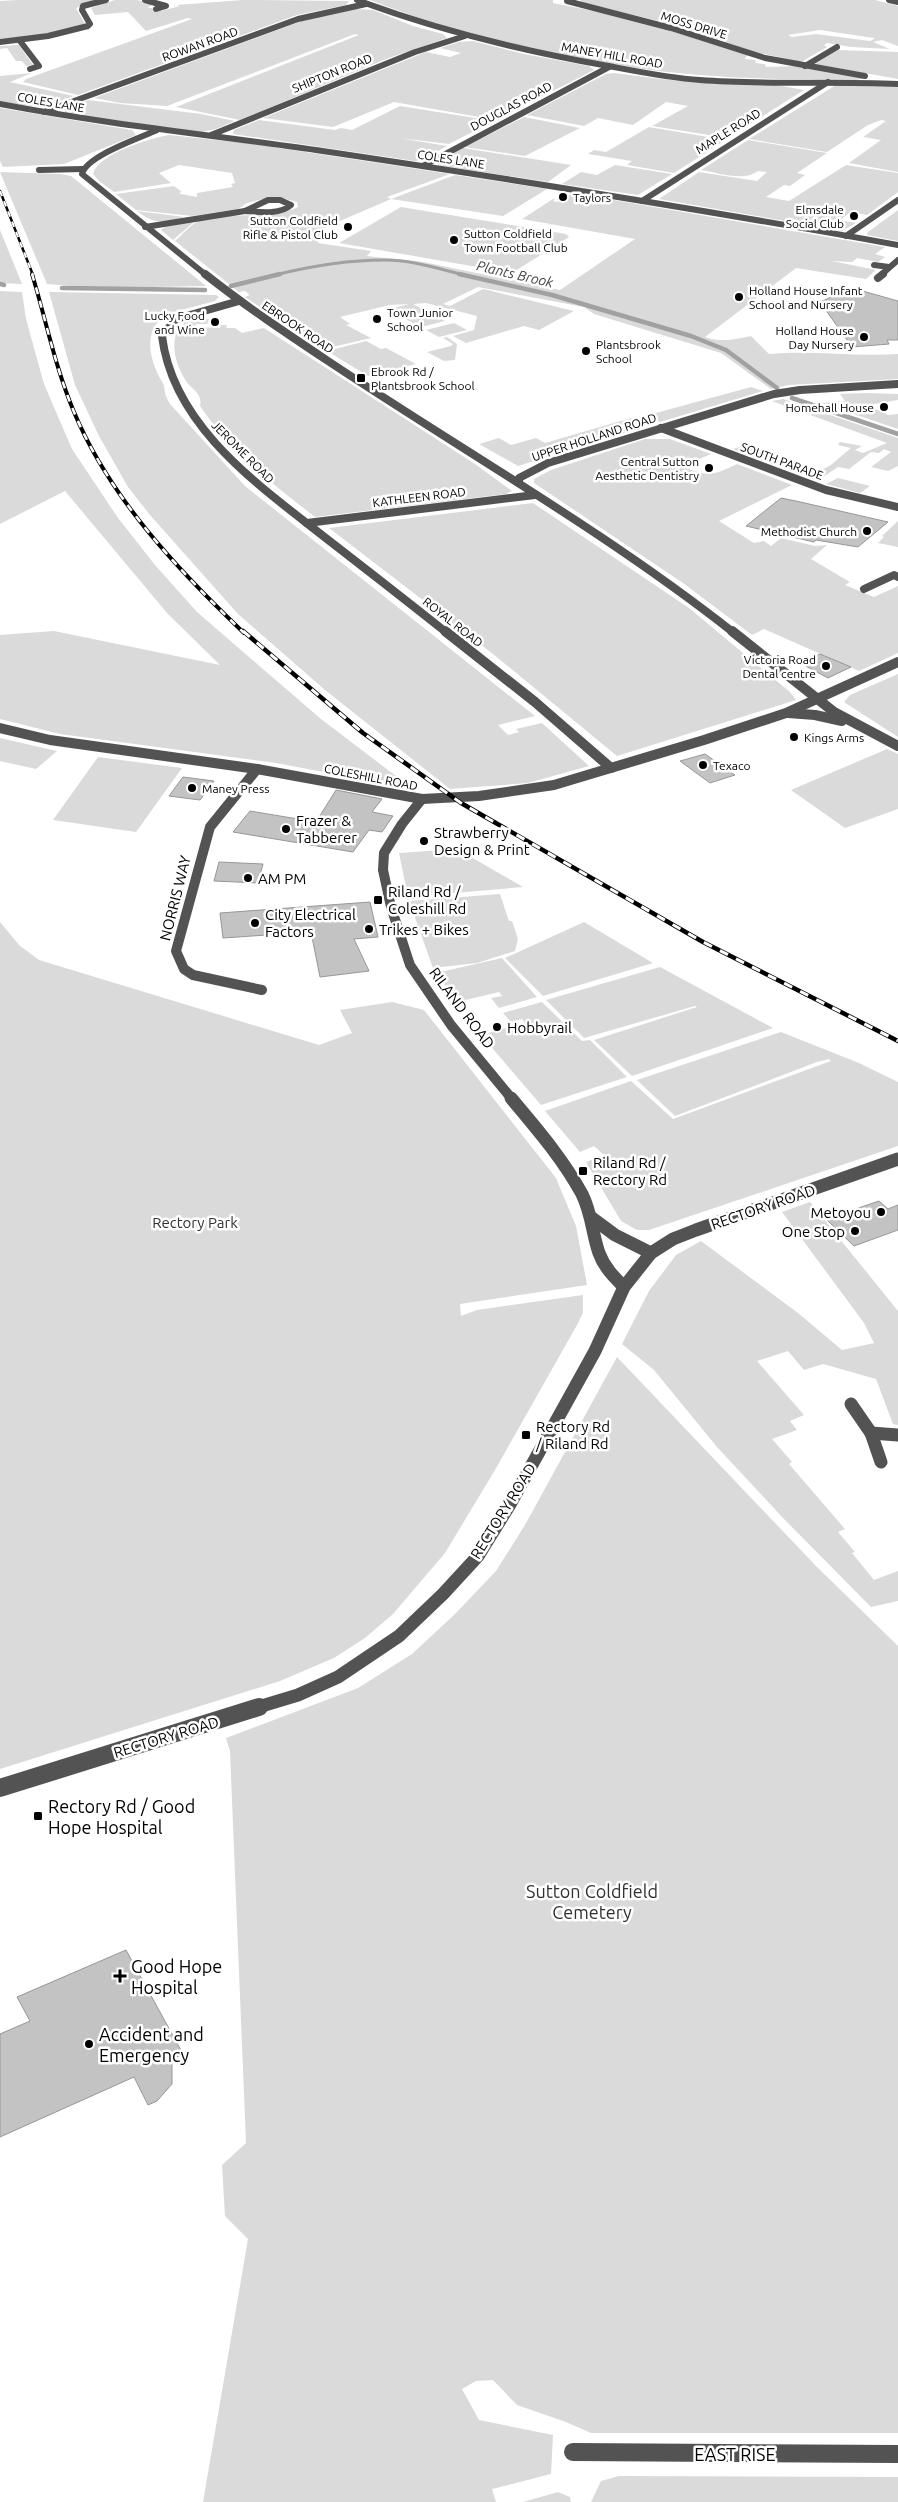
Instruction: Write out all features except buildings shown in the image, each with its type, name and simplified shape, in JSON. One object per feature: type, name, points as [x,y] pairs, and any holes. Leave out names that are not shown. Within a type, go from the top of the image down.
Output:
[{"type":"street","points":[[0,42],[20,41],[88,26],[90,24],[82,10],[83,6],[106,0]]},
{"type":"street","points":[[145,0],[166,6],[156,9]]},
{"type":"street","name":"MANEY HILL ROAD","points":[[357,0],[420,24],[526,51],[699,80],[828,82],[874,80]]},
{"type":"street","points":[[889,0],[898,2]]},
{"type":"street","name":"MOSS DRIVE","points":[[567,2],[671,28],[754,57],[805,66]]},
{"type":"street","name":"ROWAN ROAD","points":[[43,113],[298,19],[366,4]]},
{"type":"street","name":"SHIPTON ROAD","points":[[209,136],[415,52],[465,36]]},
{"type":"street","points":[[20,41],[39,66],[30,69]]},
{"type":"street","points":[[829,46],[845,48]]},
{"type":"street","points":[[805,66],[837,47]]},
{"type":"street","name":"DOUGLAS ROAD","points":[[423,166],[609,66]]},
{"type":"street","name":"MANEY HILL ROAD","points":[[805,66],[874,80],[898,82]]},
{"type":"street","name":"MAPLE ROAD","points":[[642,201],[828,82]]},
{"type":"street","name":"COLES LANE","points":[[0,104],[43,113],[157,130],[423,166],[898,245]]},
{"type":"street","points":[[39,170],[82,169],[95,158],[157,130]]},
{"type":"street","name":"EBROOK ROAD","points":[[82,169],[82,174],[86,180],[239,301],[347,374],[519,482]]},
{"type":"street","points":[[145,227],[245,210],[271,212],[288,208],[291,205],[280,200],[268,201],[253,204],[245,210]]},
{"type":"street","points":[[846,236],[898,200]]},
{"type":"street","points":[[878,278],[898,260]]},
{"type":"street","points":[[874,265],[889,267]]},
{"type":"street","name":"JEROME ROAD","points":[[239,301],[176,319],[162,336],[163,356],[176,385],[198,422],[224,452],[276,498]]},
{"type":"street","name":"UPPER HOLLAND ROAD","points":[[519,482],[519,478],[523,475],[548,463],[782,392],[898,384]]},
{"type":"street","name":"SOUTH PARADE","points":[[661,428],[826,490],[898,507]]},
{"type":"street","points":[[519,482],[534,495],[689,597],[818,700],[859,726],[898,746]]},
{"type":"street","name":"KATHLEEN ROAD","points":[[307,523],[534,495]]},
{"type":"street","name":"ROYAL ROAD","points":[[276,498],[535,702],[611,768]]},
{"type":"street","points":[[864,589],[894,575],[898,577]]},
{"type":"street","name":"COLESHILL ROAD","points":[[0,728],[50,740],[257,769],[422,799],[479,796],[554,785],[786,713],[898,662]]},
{"type":"street","points":[[786,713],[816,715],[859,726]]},
{"type":"street","name":"NORRIS WAY","points":[[257,769],[210,827],[176,950],[184,969],[194,974],[262,990]]},
{"type":"street","name":"RILAND ROAD","points":[[422,799],[384,853],[383,870],[391,907],[410,965],[451,1025],[557,1154],[582,1195],[592,1218],[599,1253],[609,1272],[624,1287]]},
{"type":"street","name":"RECTORY ROAD","points":[[0,1788],[298,1695],[338,1678],[399,1636],[443,1594],[478,1556],[509,1506],[594,1351],[624,1287],[652,1254],[673,1239],[696,1230],[898,1159]]},
{"type":"street","points":[[592,1218],[615,1235],[652,1254]]},
{"type":"street","points":[[851,1404],[871,1433],[874,1447],[881,1462]]},
{"type":"street","points":[[871,1433],[898,1434]]},
{"type":"street","name":"EAST RISE","points":[[573,2452],[898,2454]]},
{"type":"green space","points":[[96,0],[76,8],[85,24],[41,35],[0,39],[0,1]]},
{"type":"green space","points":[[115,0],[137,0],[151,3],[151,6],[147,7],[161,11],[180,6],[176,5],[243,0],[349,1],[346,5],[297,15],[78,95],[23,82],[26,79],[192,19],[188,18],[146,31],[128,12],[95,15],[91,8]]},
{"type":"green space","points":[[370,0],[553,0],[553,3],[634,19],[747,55],[745,59],[756,60],[755,63],[765,64],[766,67],[798,66],[863,78],[836,80],[751,78],[640,69],[530,49],[423,19]]},
{"type":"green space","points":[[580,0],[875,0],[898,6],[898,46],[882,40],[873,42],[890,49],[851,47],[827,43],[824,45],[827,47],[803,61],[797,61],[755,52],[666,23],[584,3]],"holes":[[[820,30],[874,38],[870,41],[816,34],[792,37],[788,35]]]},
{"type":"green space","points":[[356,9],[373,10],[413,26],[443,34],[447,38],[386,59],[240,120],[176,107],[359,35],[355,34],[167,106],[120,103],[94,98],[307,19]]},
{"type":"green space","points":[[473,41],[524,54],[589,66],[594,70],[496,120],[394,102],[333,127],[263,118],[426,52],[450,57],[461,53],[440,48],[459,42]]},
{"type":"green space","points":[[19,45],[33,65],[26,66],[22,61],[16,61],[7,48],[0,49],[0,46]]},
{"type":"green space","points":[[836,50],[898,52],[898,79],[815,64]]},
{"type":"green space","points":[[32,73],[10,82],[74,96],[54,103],[37,106],[0,101],[0,76]]},
{"type":"green space","points":[[614,73],[669,80],[770,84],[804,90],[728,138],[652,126],[688,106],[666,102],[633,125],[598,118],[584,126],[527,115],[606,74]]},
{"type":"green space","points":[[836,85],[898,86],[898,172],[849,163],[881,140],[863,137],[886,121],[881,120],[868,125],[827,152],[749,139]]},
{"type":"green space","points":[[88,100],[201,114],[235,121],[216,129],[201,132],[66,114],[64,109]]},
{"type":"green space","points":[[400,106],[494,121],[449,144],[399,138],[447,146],[422,160],[415,161],[233,134],[234,130],[259,120],[335,130],[341,128],[352,130]]},
{"type":"green space","points":[[0,108],[132,130],[136,135],[64,164],[3,167],[0,161]]},
{"type":"green space","points":[[524,117],[580,128],[525,156],[465,147]]},
{"type":"green space","points":[[649,127],[726,140],[674,173],[627,165],[632,161],[588,154],[594,150],[606,152]]},
{"type":"green space","points":[[169,135],[253,144],[450,174],[387,197],[391,199],[326,227],[322,231],[318,243],[371,251],[367,256],[423,262],[560,290],[635,239],[522,219],[553,199],[555,199],[553,201],[557,202],[573,193],[885,247],[875,254],[885,257],[878,262],[857,258],[852,262],[832,261],[876,270],[866,279],[796,268],[705,337],[723,340],[751,336],[769,354],[898,354],[898,379],[789,385],[771,389],[721,353],[594,314],[584,307],[478,287],[443,304],[450,306],[483,289],[574,311],[539,330],[524,326],[466,343],[453,336],[474,330],[477,316],[426,303],[413,304],[445,321],[421,327],[388,310],[408,304],[390,305],[340,317],[350,324],[346,325],[371,338],[324,349],[245,297],[250,295],[245,291],[239,292],[175,241],[199,221],[223,216],[286,212],[298,207],[297,202],[282,198],[267,198],[247,203],[238,209],[192,216],[136,210],[116,194],[174,186],[182,192],[179,193],[181,194],[197,197],[197,193],[233,187],[231,184],[235,183],[232,173],[179,165],[159,173],[171,183],[114,192],[93,174],[104,160],[114,154],[138,143]]},
{"type":"green space","points":[[748,140],[827,153],[797,173],[805,175],[790,186],[784,185],[766,197],[789,201],[846,165],[898,173],[898,192],[867,215],[851,212],[840,220],[856,223],[842,231],[659,199],[699,172],[757,181],[767,172],[758,171],[745,176],[738,176],[701,170]]},
{"type":"green space","points":[[463,148],[571,165],[548,182],[438,165],[438,162]]},
{"type":"green space","points":[[615,165],[672,174],[638,195],[562,184],[581,172],[597,175]]},
{"type":"green space","points":[[0,172],[71,176],[206,286],[101,288],[47,284]]},
{"type":"green space","points":[[455,175],[547,189],[503,216],[391,199]]},
{"type":"green space","name":"Sutton Coldfield Town Football Club","points":[[401,207],[566,234],[569,237],[512,273],[339,243]]},
{"type":"green space","points":[[898,210],[898,241],[867,235],[868,232]]},
{"type":"green space","points":[[137,211],[184,217],[165,222],[148,218]]},
{"type":"green space","points":[[194,222],[173,240],[161,230],[166,226]]},
{"type":"green space","points":[[0,230],[22,284],[0,283]]},
{"type":"green space","points":[[0,291],[22,292],[26,319],[44,384],[72,449],[118,518],[155,565],[197,612],[321,719],[413,789],[276,763],[60,734],[0,719],[0,635],[54,631],[220,665],[167,613],[65,491],[0,524]]},
{"type":"green space","points":[[49,292],[216,295],[219,297],[215,301],[169,315],[157,323],[153,329],[150,343],[152,358],[170,404],[245,486],[535,716],[498,725],[508,735],[519,732],[516,729],[542,723],[589,766],[528,783],[450,789],[325,690],[238,614],[150,515],[128,487],[99,436],[75,385]]},
{"type":"green space","points":[[191,319],[209,319],[207,324],[196,324],[195,327],[220,328],[221,325],[227,325],[226,328],[235,328],[242,333],[264,328],[475,464],[512,491],[506,494],[315,517],[253,466],[225,438],[200,406],[198,394],[181,373],[174,347],[178,331],[183,324]]},
{"type":"green space","points":[[454,323],[467,330],[439,337],[426,330]]},
{"type":"green space","points":[[447,337],[457,344],[455,360],[444,361],[427,352],[451,346],[453,344],[443,338]]},
{"type":"green space","points":[[366,341],[381,349],[386,348],[416,364],[368,376],[327,351]]},
{"type":"green space","points":[[751,387],[763,391],[660,422],[645,416]]},
{"type":"green space","points":[[840,394],[898,394],[898,400],[868,405],[888,415],[898,414],[898,429],[821,403],[845,401]]},
{"type":"green space","points":[[783,399],[898,438],[898,466],[888,471],[871,467],[891,452],[884,449],[879,453],[871,452],[849,469],[838,467],[817,481],[808,477],[831,465],[851,448],[838,445],[840,442],[862,446],[855,450],[863,453],[887,443],[772,401]]},
{"type":"green space","points":[[631,418],[646,423],[645,426],[518,466],[479,444],[499,438],[511,445],[536,438],[545,443]]},
{"type":"green space","points":[[645,439],[670,439],[711,454],[685,465],[688,466],[686,468],[694,471],[712,474],[737,464],[792,485],[719,521],[754,543],[764,541],[771,546],[781,538],[815,546],[827,545],[811,559],[850,582],[845,585],[874,597],[898,586],[898,653],[859,671],[764,629],[752,635],[683,583],[534,483],[534,479],[551,470]]},
{"type":"green space","points":[[745,445],[783,462],[773,465],[733,449]]},
{"type":"green space","points":[[838,478],[870,486],[860,493],[826,484]]},
{"type":"green space","points":[[533,503],[689,608],[790,692],[796,700],[617,756],[493,654],[329,528]]},
{"type":"green space","points":[[898,521],[898,547],[878,543],[884,537],[882,536]]},
{"type":"green space","points":[[898,674],[898,737],[844,702],[850,695]]},
{"type":"green space","points":[[0,738],[57,751],[36,769],[0,761]]},
{"type":"green space","points":[[887,749],[898,754],[898,809],[845,828],[791,790]]},
{"type":"green space","points":[[98,757],[182,768],[136,832],[53,820]]},
{"type":"green space","points":[[457,849],[523,887],[408,897],[399,853]]},
{"type":"green space","points":[[500,894],[509,921],[512,921],[518,939],[515,951],[477,963],[433,968],[409,901]]},
{"type":"green space","name":"Rectory Park","points":[[0,922],[19,945],[39,960],[319,1045],[352,1033],[340,1010],[392,1002],[424,1010],[556,1178],[576,1226],[587,1285],[460,1304],[461,1316],[477,1310],[583,1295],[583,1313],[495,1470],[445,1553],[393,1614],[365,1638],[334,1658],[280,1681],[0,1769]]},
{"type":"green space","points":[[584,922],[653,963],[543,996],[505,958]]},
{"type":"green space","points":[[502,958],[537,997],[499,1008],[491,998],[502,996],[499,992],[457,1002],[436,973]]},
{"type":"green space","points":[[660,967],[773,1028],[632,1076],[594,1040],[697,1007],[584,1038],[546,1000]]},
{"type":"green space","points":[[542,1002],[582,1041],[590,1040],[627,1077],[541,1105],[481,1035],[525,1023],[522,1019],[511,1022],[503,1013]]},
{"type":"green space","points":[[781,1032],[859,1063],[898,1082],[898,1146],[649,1230],[637,1230],[621,1221],[586,1162],[604,1155],[594,1146],[580,1152],[545,1111],[631,1081],[673,1119],[831,1061],[829,1059],[817,1062],[675,1116],[637,1080]]},
{"type":"green space","points":[[810,1202],[898,1311],[898,1425],[893,1424],[876,1379],[823,1364],[804,1370],[788,1351],[757,1361],[804,1415],[790,1421],[797,1430],[772,1439],[792,1462],[789,1464],[845,1529],[838,1532],[855,1552],[852,1553],[874,1580],[898,1571],[898,1601],[871,1607],[784,1519],[717,1447],[654,1370],[622,1344],[649,1291],[676,1255],[701,1241],[798,1313],[842,1350],[874,1343],[864,1323],[782,1212]]},
{"type":"green space","name":"Sutton Coldfield Cemetery","points":[[617,1357],[816,1566],[898,1646],[898,2433],[591,2433],[517,2405],[493,2380],[476,2381],[462,2389],[479,2420],[553,2435],[551,2474],[492,2489],[496,2502],[203,2502],[248,2239],[225,2216],[222,2165],[246,2143],[230,1751],[226,1738],[358,1688],[412,1654],[455,1614],[496,1571],[525,1525]]},
{"type":"green space","points":[[619,2476],[898,2477],[898,2502],[591,2502],[601,2481]]},
{"type":"green space","points":[[558,2492],[570,2497],[571,2502],[523,2502]]},
{"type":"waterway","name":"Plants Brook","points":[[275,275],[330,264],[385,260],[415,263],[465,275]]},
{"type":"waterway","name":"Plants Brook","points":[[231,286],[280,274]]},
{"type":"waterway","name":"Plants Brook","points":[[459,274],[552,295],[691,336],[726,350],[777,388]]},
{"type":"waterway","name":"Plants Brook","points":[[0,284],[4,285]]},
{"type":"waterway","name":"Plants Brook","points":[[62,288],[205,290]]},
{"type":"waterway","name":"Plants Brook","points":[[792,398],[898,434]]},
{"type":"railway","points":[[0,191],[33,275]]},
{"type":"railway","points":[[32,274],[67,395],[89,444],[106,474],[147,531],[170,558],[244,633]]},
{"type":"railway","points":[[243,631],[363,733],[461,803],[703,942],[898,1041]]},
{"type":"place","name":"Taylors","points":[[563,197]]},
{"type":"place","name":"Elmsdale Social Club","points":[[854,216]]},
{"type":"place","name":"Sutton Coldfield Rifle & Pistol Club","points":[[348,227]]},
{"type":"place","name":"Sutton Coldfield Town Football Club","points":[[454,240]]},
{"type":"place","name":"Holland House Infant School and Nursery","points":[[739,297]]},
{"type":"place","name":"Town Junior School","points":[[377,319]]},
{"type":"place","name":"Lucky Food and Wine","points":[[215,322]]},
{"type":"place","name":"Holland House Day Nursery","points":[[864,337]]},
{"type":"place","name":"Plantsbrook School","points":[[586,351]]},
{"type":"place","name":"Ebrook Rd / Plantsbrook School","points":[[361,378]]},
{"type":"place","name":"Homehall House","points":[[884,407]]},
{"type":"place","name":"Central Sutton Aesthetic Dentistry","points":[[709,468]]},
{"type":"place","name":"Methodist Church","points":[[867,531]]},
{"type":"place","name":"Victoria Road Dental centre","points":[[826,666]]},
{"type":"place","name":"Kings Arms","points":[[794,737]]},
{"type":"place","name":"Texaco","points":[[703,765]]},
{"type":"place","name":"Maney Press","points":[[192,788]]},
{"type":"place","name":"Frazer & Tabberer","points":[[286,829]]},
{"type":"place","name":"Strawberry Design & Print","points":[[424,841]]},
{"type":"place","name":"AM PM","points":[[248,878]]},
{"type":"place","name":"Riland Rd / Coleshill Rd","points":[[378,900]]},
{"type":"place","name":"City Electrical Factors","points":[[255,923]]},
{"type":"place","name":"Trikes + Bikes","points":[[369,929]]},
{"type":"place","name":"Hobbyrail","points":[[497,1027]]},
{"type":"place","name":"Riland Rd / Rectory Rd","points":[[583,1171]]},
{"type":"place","name":"Metoyou","points":[[881,1212]]},
{"type":"place","name":"One Stop","points":[[855,1231]]},
{"type":"place","name":"Rectory Rd / Riland Rd","points":[[526,1435]]},
{"type":"place","name":"Rectory Rd / Good Hope Hospital","points":[[38,1816]]},
{"type":"place","name":"Good Hope Hospital","points":[[120,1976]]},
{"type":"place","name":"Accident and Emergency","points":[[89,2044]]}]
